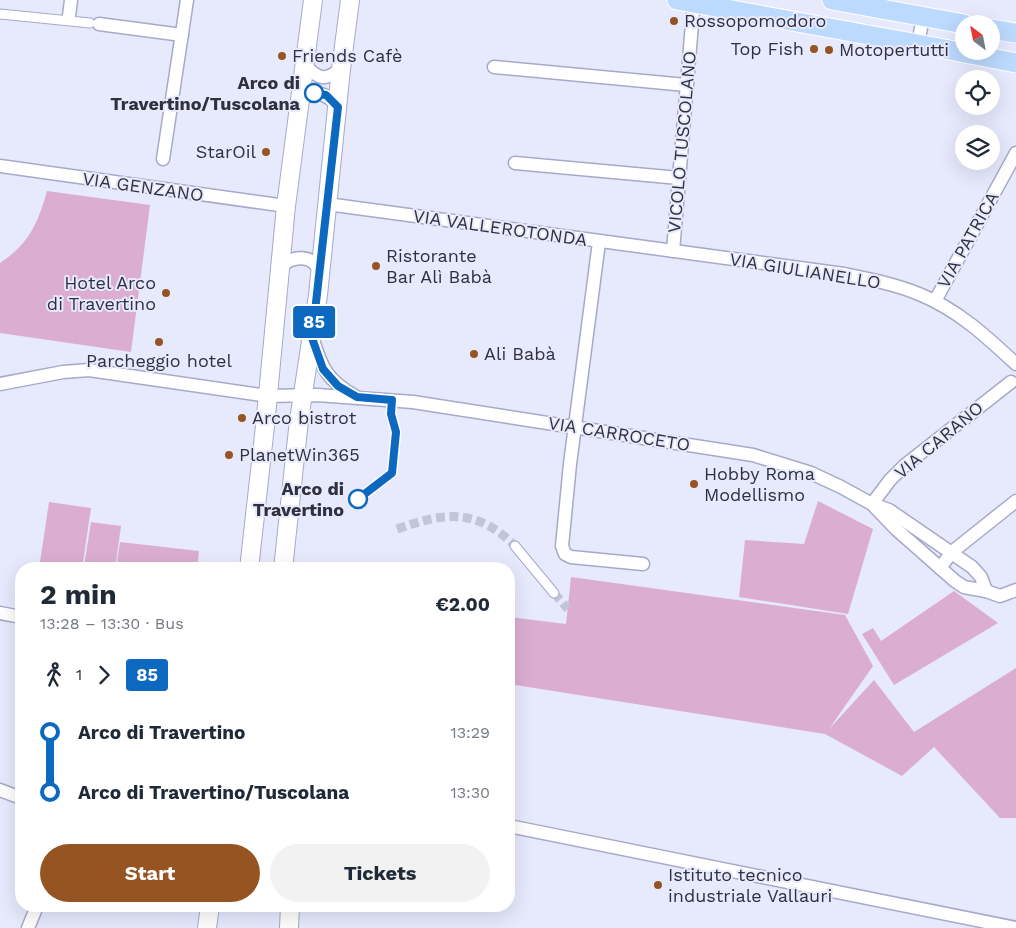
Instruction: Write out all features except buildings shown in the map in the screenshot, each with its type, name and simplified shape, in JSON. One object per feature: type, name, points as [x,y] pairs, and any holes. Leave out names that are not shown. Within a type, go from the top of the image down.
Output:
[{"type":"main road","points":[[250,562],[286,206],[313,0]]},
{"type":"main road","points":[[284,562],[303,395],[320,272],[350,0]]},
{"type":"main road","points":[[832,0],[955,22]]},
{"type":"main road","points":[[689,1],[1016,63]]},
{"type":"main road","points":[[1000,30],[1016,33]]},
{"type":"main road","points":[[207,928],[209,912]]},
{"type":"main road","points":[[288,928],[289,912]]},
{"type":"street","points":[[69,16],[71,0]]},
{"type":"street","points":[[163,159],[187,0]]},
{"type":"street","name":"VICOLO TUSCOLANO","points":[[673,251],[686,85],[689,1]]},
{"type":"street","points":[[0,14],[182,34]]},
{"type":"street","points":[[918,44],[923,17]]},
{"type":"street","points":[[305,65],[314,75],[321,77],[333,74],[341,69]]},
{"type":"street","points":[[494,67],[686,85]]},
{"type":"street","points":[[300,100],[310,94],[318,93],[330,98],[338,107]]},
{"type":"street","name":"VIA PATRICA","points":[[935,301],[1016,153]]},
{"type":"street","points":[[515,163],[679,178]]},
{"type":"street","name":"VIA GENZANO","points":[[0,166],[286,206]]},
{"type":"street","name":"VIA VALLEROTONDA","points":[[327,204],[673,251]]},
{"type":"street","points":[[599,242],[574,428],[562,546],[565,554],[571,557],[643,564]]},
{"type":"street","name":"VIA GIULIANELLO","points":[[673,251],[864,278],[903,288],[935,301],[978,329],[1016,364]]},
{"type":"street","points":[[280,267],[293,259],[304,258],[316,264],[320,272]]},
{"type":"street","name":"VIA CARROCETO","points":[[312,338],[326,374],[338,386],[357,397]]},
{"type":"street","name":"VIA CARROCETO","points":[[0,384],[77,370],[268,396],[357,397],[413,402],[753,455],[811,473],[902,517],[976,571],[986,591]]},
{"type":"street","name":"VIA CARANO","points":[[872,504],[890,480],[904,466],[1010,382]]},
{"type":"street","points":[[940,568],[952,552],[1016,501]]},
{"type":"street","name":"VIA CARROCETO","points":[[872,504],[889,522],[964,587],[1000,596],[1016,590]]},
{"type":"street","points":[[516,546],[554,593]]},
{"type":"street","points":[[0,613],[15,616]]},
{"type":"street","points":[[0,790],[15,796]]},
{"type":"street","points":[[515,827],[1016,928]]},
{"type":"street","points":[[28,928],[35,912]]},
{"type":"shaded area","points":[[47,191],[150,205],[131,352],[0,333],[0,263],[18,248],[31,232]]},
{"type":"shaded area","points":[[818,501],[873,529],[848,614],[739,597],[745,540],[804,544]]},
{"type":"shaded area","points":[[49,502],[91,508],[83,562],[40,562]]},
{"type":"shaded area","points":[[91,522],[121,526],[116,562],[85,562]]},
{"type":"shaded area","points":[[120,542],[199,551],[198,562],[117,562]]},
{"type":"shaded area","points":[[571,577],[845,615],[873,666],[829,729],[874,680],[914,732],[1016,668],[1016,818],[1000,818],[934,747],[902,776],[825,734],[515,685],[515,618],[566,624]]},
{"type":"shaded area","points":[[954,591],[998,623],[894,685],[862,634],[873,628],[881,641]]},
{"type":"tunnel","points":[[397,529],[414,523],[445,517],[474,519],[501,534],[515,546]]},
{"type":"tunnel","points":[[554,593],[568,609]]},
{"type":"bus line","name":"85","points":[[314,93],[326,95],[338,107],[312,338],[323,369],[338,386],[357,397],[392,400],[391,414],[396,432],[392,473],[358,499]]},
{"type":"place","name":"Rossopomodoro","points":[[674,21]]},
{"type":"place","name":"Top Fish","points":[[814,49]]},
{"type":"place","name":"Motopertutti","points":[[829,50]]},
{"type":"place","name":"Friends Cafè","points":[[282,56]]},
{"type":"place","name":"Arco di Travertino/Tuscolana","points":[[314,93]]},
{"type":"place","name":"StarOil","points":[[266,152]]},
{"type":"place","name":"Ristorante Bar Alì Babà","points":[[376,266]]},
{"type":"place","name":"Hotel Arco di Travertino","points":[[166,293]]},
{"type":"place","name":"Parcheggio hotel","points":[[159,342]]},
{"type":"place","name":"Ali Babà","points":[[474,354]]},
{"type":"place","name":"Arco bistrot","points":[[242,418]]},
{"type":"place","name":"PlanetWin365","points":[[229,455]]},
{"type":"place","name":"Hobby Roma Modellismo","points":[[694,484]]},
{"type":"place","name":"Arco di Travertino","points":[[358,499]]},
{"type":"place","name":"Istituto tecnico industriale Vallauri","points":[[658,885]]}]
